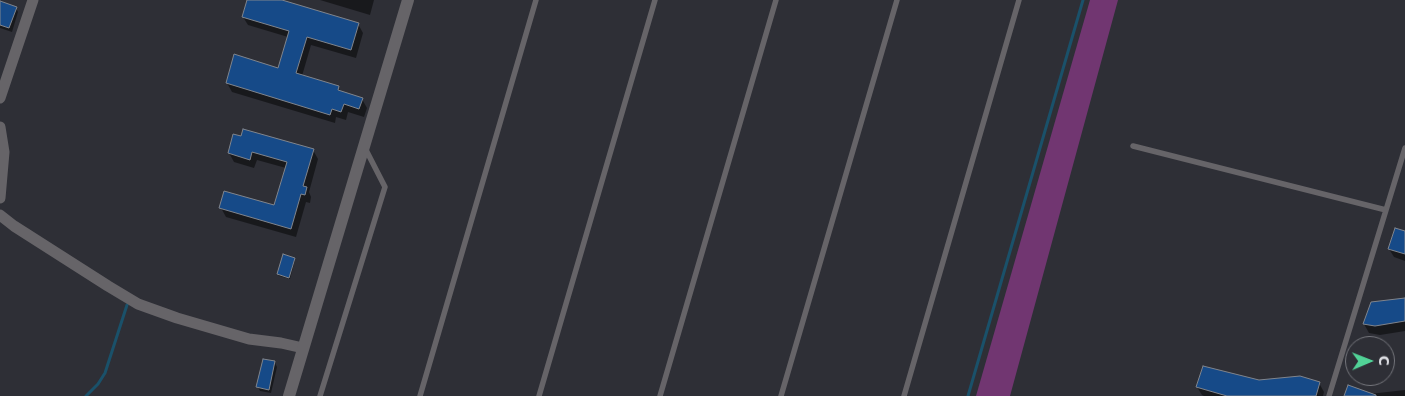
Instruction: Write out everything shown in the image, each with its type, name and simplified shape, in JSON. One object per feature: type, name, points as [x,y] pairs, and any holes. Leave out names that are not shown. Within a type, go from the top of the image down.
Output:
[{"type":"street","points":[[1,90],[33,0]]},
{"type":"street","points":[[289,396],[408,0]]},
{"type":"street","points":[[0,127],[4,152],[0,198]]},
{"type":"street","points":[[0,215],[14,226],[138,304],[177,318],[250,338],[303,348]]},
{"type":"lane","points":[[420,396],[536,0]]},
{"type":"lane","points":[[540,396],[654,0]]},
{"type":"lane","points":[[660,396],[776,0]]},
{"type":"lane","points":[[781,396],[897,0]]},
{"type":"lane","points":[[904,396],[1019,0]]},
{"type":"lane","points":[[320,396],[385,188],[364,146]]},
{"type":"lane","points":[[1133,146],[1386,210]]},
{"type":"lane","points":[[1329,396],[1405,148]]},
{"type":"shaded area","points":[[1090,0],[1118,0],[1010,396],[976,396]]},
{"type":"building","points":[[247,0],[282,0],[359,23],[351,50],[307,37],[296,73],[339,86],[338,90],[363,98],[359,109],[344,104],[341,112],[332,109],[330,115],[226,83],[234,54],[278,68],[289,31],[242,17]]},
{"type":"building","points":[[0,1],[17,7],[9,28],[0,25]]},
{"type":"building","points":[[243,129],[314,149],[303,186],[307,187],[305,195],[301,194],[291,229],[219,208],[224,191],[274,205],[287,162],[252,152],[250,160],[228,153],[233,134],[241,136]]},
{"type":"building","points":[[1395,228],[1405,231],[1405,254],[1388,249]]},
{"type":"building","points":[[283,254],[295,258],[289,278],[277,274]]},
{"type":"building","points":[[1405,298],[1405,321],[1375,326],[1363,324],[1371,302]]},
{"type":"building","points":[[263,359],[275,361],[269,390],[256,387]]},
{"type":"building","points":[[1203,366],[1259,380],[1300,376],[1320,382],[1316,396],[1227,396],[1196,387]]},
{"type":"building","points":[[1348,386],[1376,395],[1376,396],[1344,396]]},
{"type":"waterway","points":[[968,396],[1083,0]]},
{"type":"waterway","points":[[86,396],[98,384],[105,373],[127,305]]}]
